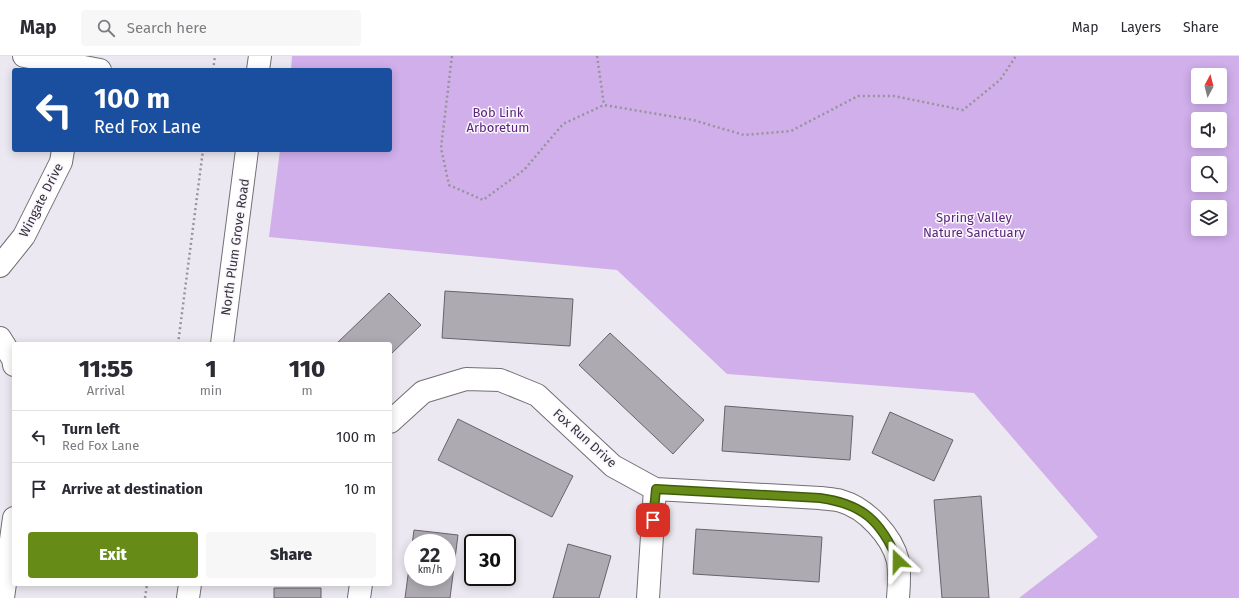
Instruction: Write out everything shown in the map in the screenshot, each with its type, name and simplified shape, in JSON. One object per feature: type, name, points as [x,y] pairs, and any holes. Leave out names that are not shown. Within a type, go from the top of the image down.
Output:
[{"type":"street","points":[[24,56],[92,68]]},
{"type":"street","points":[[258,68],[260,56]]},
{"type":"street","name":"Wingate Drive","points":[[0,266],[24,236],[61,162],[63,152]]},
{"type":"street","name":"North Plum Grove Road","points":[[222,342],[247,152]]},
{"type":"street","points":[[0,338],[12,357]]},
{"type":"street","name":"Fox Run Drive","points":[[392,420],[423,392],[466,379],[500,380],[537,395],[613,466],[656,489],[820,498],[842,501],[862,511],[878,525],[889,541],[898,561],[898,598]]},
{"type":"street","points":[[648,598],[656,489]]},
{"type":"street","points":[[3,598],[12,533]]},
{"type":"street","points":[[188,598],[190,586]]},
{"type":"street","points":[[359,598],[361,586]]},
{"type":"path","points":[[213,68],[215,56]]},
{"type":"path","points":[[452,56],[441,148],[449,186],[483,200],[524,170],[563,124],[604,105],[692,120],[744,135],[791,131],[858,96],[894,96],[962,110],[1000,80],[1016,56]]},
{"type":"path","points":[[597,56],[604,105]]},
{"type":"path","points":[[178,342],[203,152]]},
{"type":"path","points":[[145,598],[147,586]]},
{"type":"green space","name":"Spring Valley Nature Sanctuary","points":[[292,56],[1239,56],[1239,598],[1019,598],[1098,537],[974,393],[727,374],[617,270],[269,237],[280,152],[392,152],[392,68],[291,68]]},
{"type":"building","points":[[445,291],[573,299],[570,346],[442,338]]},
{"type":"building","points":[[389,293],[421,325],[392,353],[392,342],[338,342]]},
{"type":"building","points":[[610,333],[704,420],[673,454],[579,365]]},
{"type":"building","points":[[725,406],[853,416],[850,460],[722,451]]},
{"type":"building","points":[[890,412],[953,440],[934,481],[872,453]]},
{"type":"building","points":[[458,419],[573,476],[552,517],[438,460]]},
{"type":"building","points":[[981,496],[989,598],[942,598],[934,500]]},
{"type":"building","points":[[696,529],[822,537],[819,582],[693,574]]},
{"type":"building","points":[[414,530],[449,534],[413,534]]},
{"type":"building","points":[[456,535],[458,535],[456,551]]},
{"type":"building","points":[[568,544],[611,556],[599,598],[553,598]]},
{"type":"building","points":[[407,586],[452,586],[450,598],[405,598]]},
{"type":"building","points":[[274,588],[321,588],[321,598],[274,598]]},
{"type":"route","points":[[653,520],[656,489],[820,498],[842,501],[862,511],[878,525],[889,541],[898,561]]},
{"type":"park label","name":"Bob Link Arboretum","points":[[498,120]]}]
